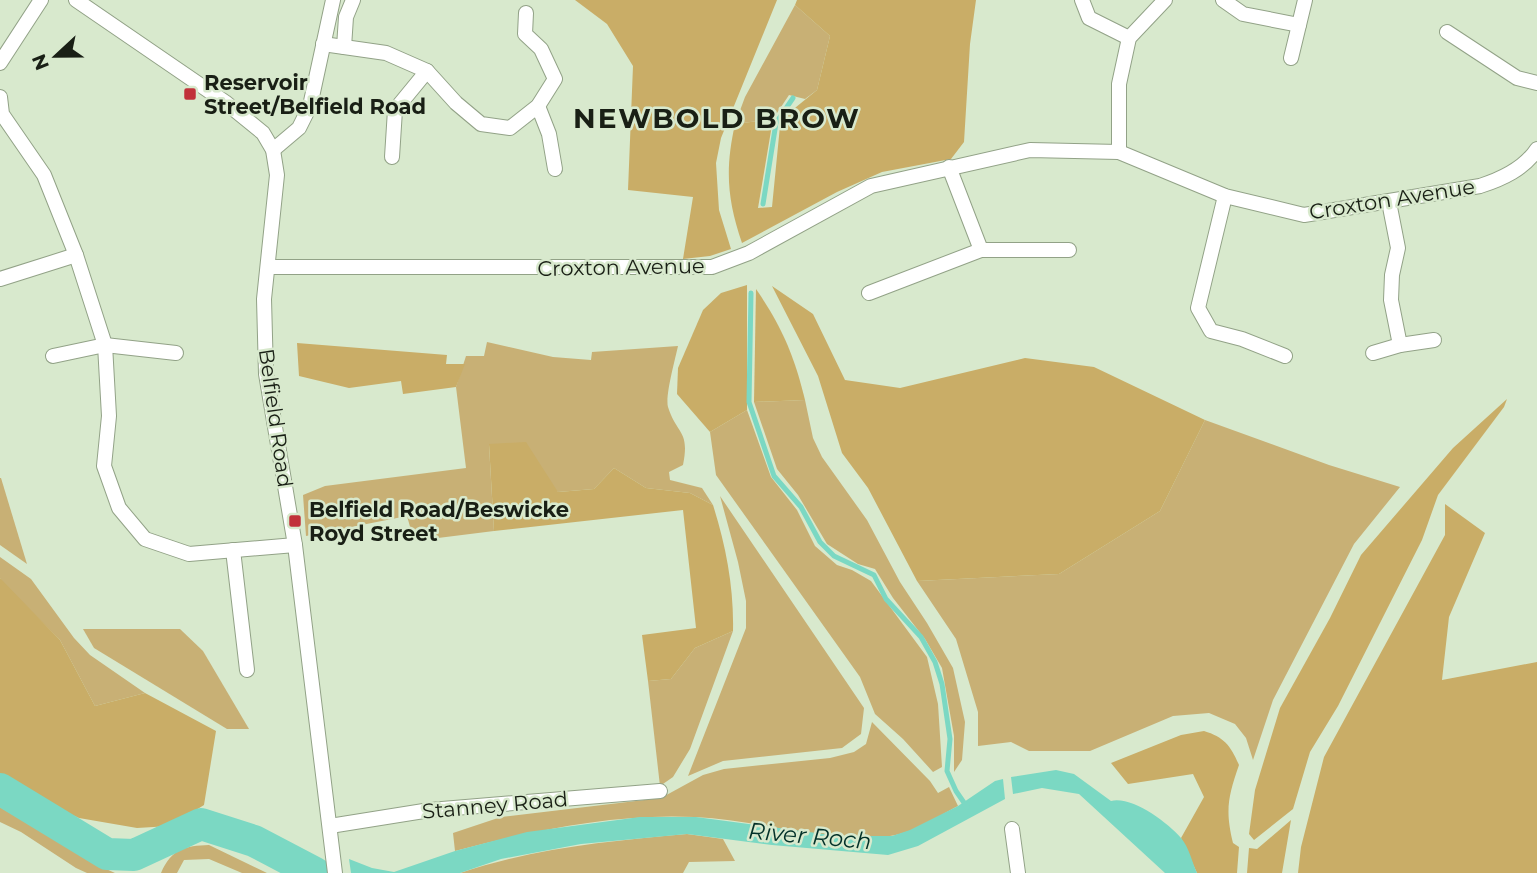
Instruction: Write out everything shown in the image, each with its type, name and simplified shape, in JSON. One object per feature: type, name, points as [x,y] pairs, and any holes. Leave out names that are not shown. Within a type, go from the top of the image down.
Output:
[{"type":"street","points":[[0,64],[41,0]]},
{"type":"street","name":"Belfield Road","points":[[76,0],[225,102],[263,133],[273,150],[277,175],[264,299],[266,374],[295,545],[335,873]]},
{"type":"street","points":[[273,150],[299,128],[310,106],[334,0]]},
{"type":"street","points":[[344,47],[345,17],[353,0]]},
{"type":"street","points":[[1082,0],[1089,18],[1129,38]]},
{"type":"street","points":[[1119,152],[1119,84],[1129,38],[1165,0]]},
{"type":"street","points":[[1223,0],[1243,13],[1299,25]]},
{"type":"street","points":[[1291,58],[1305,0]]},
{"type":"street","points":[[323,44],[386,53],[427,71],[456,103],[481,124],[510,128],[538,106],[555,79],[541,49],[524,34],[526,13]]},
{"type":"street","points":[[1447,32],[1517,78],[1537,83]]},
{"type":"street","points":[[392,157],[395,110],[427,71]]},
{"type":"street","points":[[0,97],[2,114],[44,175],[76,255],[105,345],[109,416],[104,466],[119,508],[145,539],[189,554],[295,545]]},
{"type":"street","points":[[538,106],[549,134],[555,169]]},
{"type":"street","name":"Croxton Avenue","points":[[268,267],[712,267],[749,253],[871,186],[1030,150],[1119,152],[1224,196],[1304,215],[1480,186],[1500,179],[1535,159]]},
{"type":"street","points":[[949,167],[981,250]]},
{"type":"street","points":[[1224,196],[1198,309],[1211,331],[1242,339],[1285,356]]},
{"type":"street","points":[[1389,202],[1398,248],[1391,300],[1399,345]]},
{"type":"street","points":[[869,293],[981,250],[1069,250]]},
{"type":"street","points":[[0,279],[76,255]]},
{"type":"street","points":[[1373,353],[1399,345],[1434,340]]},
{"type":"street","points":[[54,356],[105,345],[176,353]]},
{"type":"street","points":[[233,550],[247,670]]},
{"type":"street","name":"Stanney Road","points":[[330,826],[430,810],[660,791]]},
{"type":"street","points":[[1012,829],[1018,873]]},
{"type":"shaded area","points":[[575,0],[777,0],[721,138],[716,163],[719,210],[731,249],[710,256],[683,259],[693,197],[628,190],[633,66],[607,24]]},
{"type":"shaded area","points":[[797,0],[976,0],[970,44],[964,142],[951,159],[882,172],[837,192],[742,243],[733,212],[729,184],[735,124],[773,119],[758,208],[772,207],[780,126],[790,112],[817,90],[830,36],[795,5]]},
{"type":"shaded area","points":[[795,5],[830,36],[817,90],[805,99],[789,95],[773,119],[735,124],[745,97]]},
{"type":"shaded area","points":[[747,285],[747,410],[710,432],[677,394],[678,368],[703,310],[721,293]]},
{"type":"shaded area","points":[[772,286],[813,314],[845,380],[900,388],[1025,358],[1094,367],[1205,420],[1160,511],[1059,574],[917,581],[868,488],[842,453],[818,376]]},
{"type":"shaded area","points":[[756,289],[786,342],[805,400],[754,402]]},
{"type":"shaded area","points":[[487,342],[553,357],[591,360],[592,352],[678,346],[667,402],[684,439],[685,454],[683,465],[669,472],[670,480],[702,488],[713,505],[690,493],[646,488],[614,468],[594,489],[558,492],[489,445],[494,531],[414,541],[407,516],[306,536],[303,495],[325,486],[466,468],[456,387],[466,356],[484,356]]},
{"type":"shaded area","points":[[297,343],[447,355],[446,364],[465,364],[456,387],[403,394],[401,381],[349,388],[299,376]]},
{"type":"shaded area","points":[[1507,399],[1504,407],[1438,495],[1422,540],[1338,706],[1310,752],[1293,809],[1254,840],[1249,834],[1255,790],[1280,708],[1361,555],[1453,448]]},
{"type":"shaded area","points":[[805,400],[813,438],[822,457],[867,520],[900,582],[953,668],[965,722],[962,760],[954,772],[954,736],[942,668],[925,639],[893,598],[875,569],[858,564],[827,544],[798,495],[777,469],[754,402]]},
{"type":"shaded area","points":[[747,410],[771,477],[797,510],[815,546],[837,565],[871,581],[927,657],[938,704],[942,767],[933,772],[903,739],[875,714],[860,677],[716,475],[710,432]]},
{"type":"shaded area","points":[[1205,420],[1329,465],[1400,487],[1354,544],[1273,700],[1253,760],[1246,738],[1235,724],[1209,713],[1173,716],[1090,751],[1029,751],[1011,742],[978,746],[978,712],[956,639],[917,581],[1059,574],[1160,511]]},
{"type":"shaded area","points":[[526,442],[558,492],[594,489],[614,468],[646,488],[690,493],[713,505],[728,567],[733,631],[695,648],[671,679],[648,681],[642,635],[696,628],[683,510],[494,531],[489,444]]},
{"type":"shaded area","points":[[1,478],[27,564],[0,545]]},
{"type":"shaded area","points":[[720,496],[864,708],[861,734],[842,748],[723,761],[688,776],[746,628],[746,601]]},
{"type":"shaded area","points":[[1445,504],[1485,533],[1449,617],[1442,680],[1537,662],[1537,873],[1298,873],[1301,847],[1324,757],[1445,535]]},
{"type":"shaded area","points":[[0,557],[31,579],[74,638],[90,655],[145,693],[95,706],[60,640],[3,583],[0,578]]},
{"type":"shaded area","points":[[0,578],[60,640],[95,706],[145,693],[216,731],[204,805],[170,826],[137,828],[79,818],[39,800],[0,775]]},
{"type":"shaded area","points":[[83,629],[180,629],[203,651],[249,729],[227,729],[94,648]]},
{"type":"shaded area","points":[[733,631],[690,749],[673,777],[660,786],[648,681],[671,679],[695,648]]},
{"type":"shaded area","points":[[872,722],[930,781],[938,793],[949,787],[958,806],[917,828],[890,836],[817,834],[719,819],[665,816],[574,825],[455,851],[453,833],[501,817],[661,798],[703,775],[724,769],[830,758],[854,752],[866,744]]},
{"type":"shaded area","points":[[1204,731],[1226,743],[1239,765],[1228,812],[1233,843],[1239,847],[1237,873],[1197,873],[1181,838],[1204,797],[1193,774],[1128,784],[1111,763],[1181,735]]},
{"type":"shaded area","points":[[0,807],[95,864],[115,873],[87,873],[76,868],[21,832],[0,822]]},
{"type":"shaded area","points":[[1291,820],[1282,873],[1247,873],[1249,848],[1257,849]]},
{"type":"shaded area","points":[[687,834],[723,839],[735,861],[689,862],[683,873],[460,873],[544,852]]},
{"type":"shaded area","points":[[209,845],[267,873],[242,873],[209,859],[184,860],[177,873],[161,873],[170,858],[180,850]]},
{"type":"water","points":[[1056,770],[1074,774],[1111,801],[1129,802],[1158,818],[1184,842],[1197,873],[1165,873],[1079,794],[1042,788],[1013,794],[1011,777]]},
{"type":"water","points":[[1003,779],[1005,799],[918,846],[888,855],[772,845],[687,834],[581,844],[501,859],[460,873],[351,873],[349,859],[372,868],[394,872],[455,851],[527,832],[640,817],[696,817],[839,836],[892,836],[958,806],[995,781]]},
{"type":"waterway","points":[[763,204],[776,123],[793,98]]},
{"type":"waterway","points":[[751,293],[749,402],[774,476],[801,507],[820,542],[834,556],[874,575],[886,599],[921,637],[935,662],[942,684],[950,739],[947,771],[967,807]]},
{"type":"waterway","name":"River Roch","points":[[0,789],[107,854],[134,855],[201,824],[254,841],[315,873]]},
{"type":"place","name":"Reservoir Street/Belfield Road","points":[[190,94]]},
{"type":"place","name":"Belfield Road/Beswicke Royd Street","points":[[295,521]]},
{"type":"district","name":"NEWBOLD BROW","points":[[717,118]]}]
